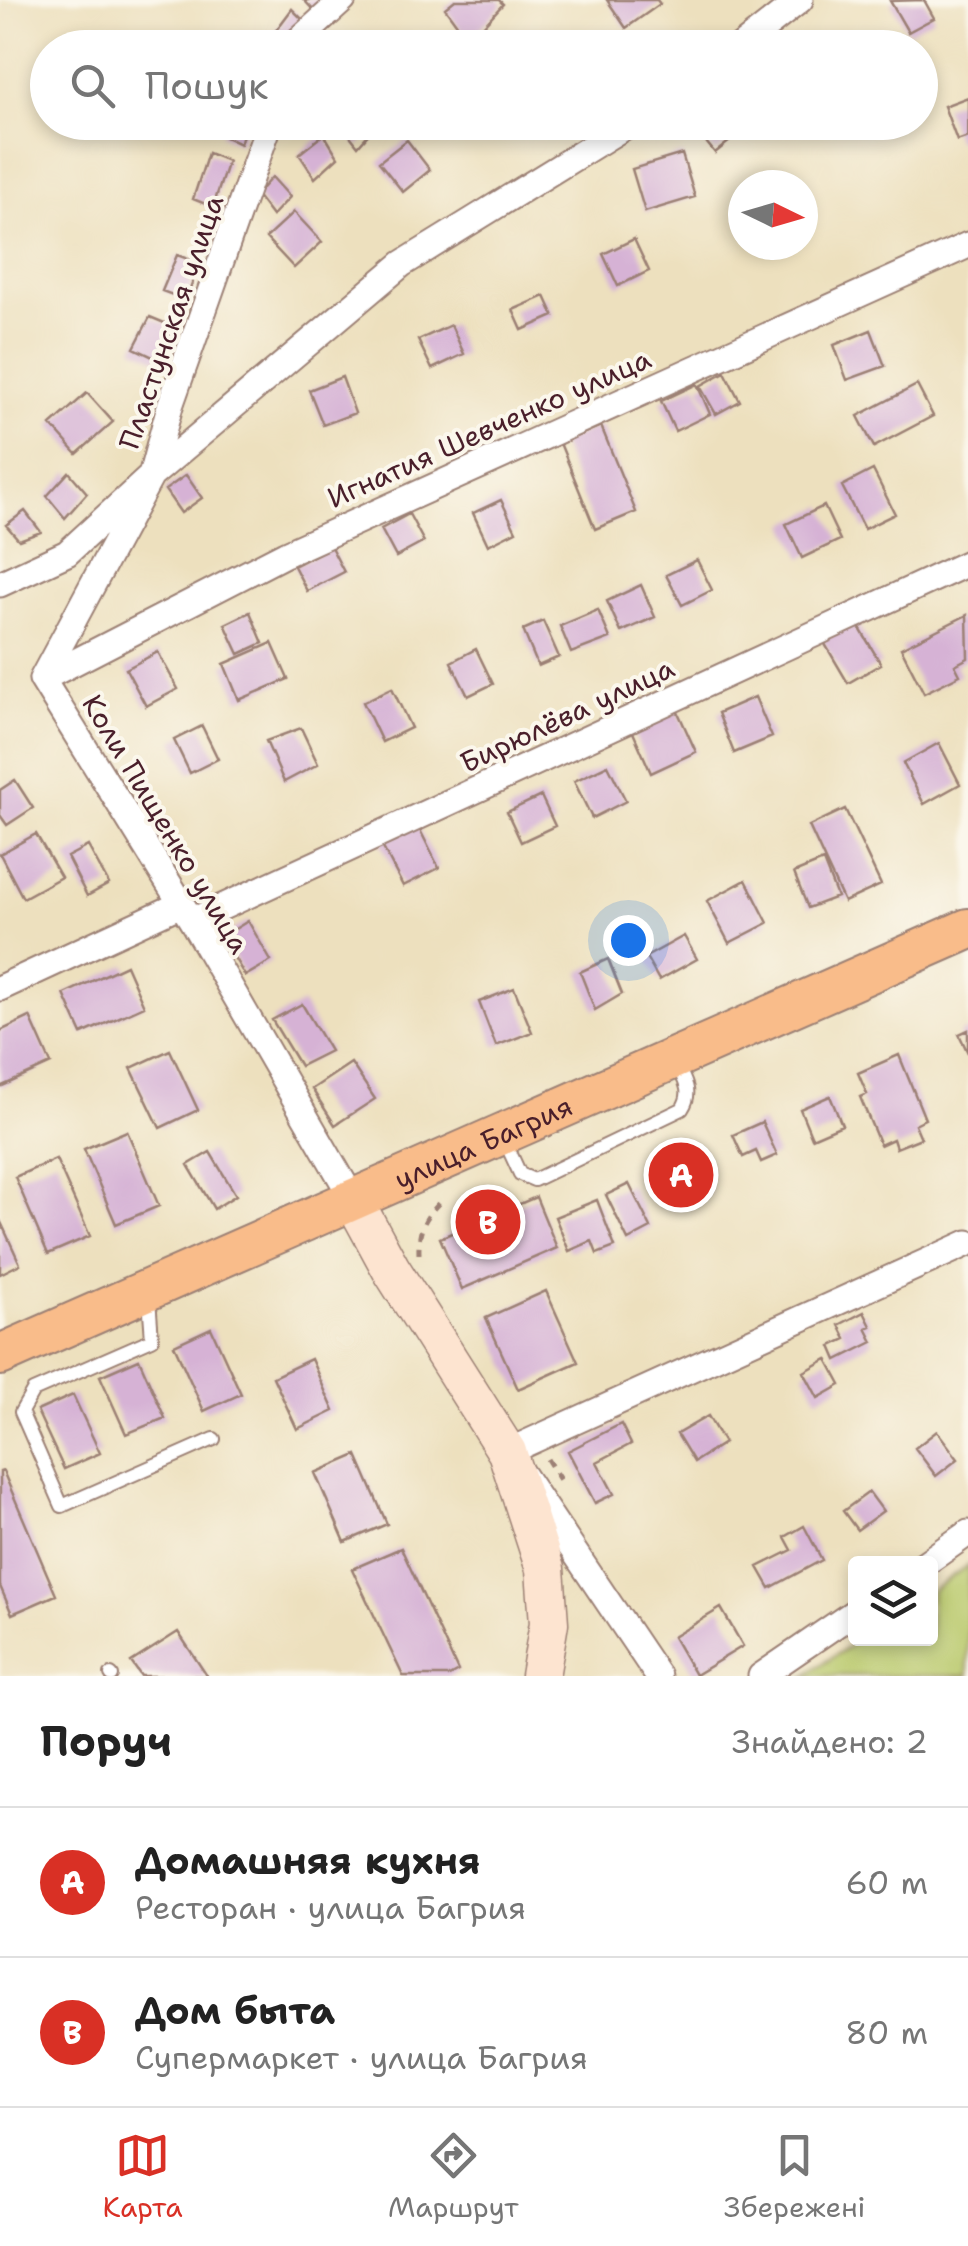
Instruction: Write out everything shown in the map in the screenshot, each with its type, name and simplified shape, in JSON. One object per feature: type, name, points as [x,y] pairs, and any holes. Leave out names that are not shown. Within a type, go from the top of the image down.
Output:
[{"type":"main road","name":"улица Багрия","points":[[0,1355],[968,929]]},
{"type":"main road","points":[[352,1199],[391,1269],[521,1445],[544,1569],[549,1623],[540,1676]]},
{"type":"street","points":[[310,30],[343,0]]},
{"type":"street","points":[[762,30],[800,0]]},
{"type":"street","name":"Пластунская улица","points":[[0,584],[67,553],[150,476],[170,406],[264,140]]},
{"type":"street","points":[[42,679],[150,476],[402,264],[603,140]]},
{"type":"street","name":"Игнатия Шевченко улица","points":[[42,679],[302,546],[968,245]]},
{"type":"street","name":"Бирюлёва улица","points":[[0,988],[186,912],[968,564]]},
{"type":"street","name":"Коли Пищенко улица","points":[[42,679],[186,912],[352,1199]]},
{"type":"street","points":[[658,1676],[521,1445],[968,1243]]},
{"type":"street","points":[[935,1556],[968,1533]]},
{"type":"street","points":[[761,1676],[848,1616]]},
{"type":"lane","points":[[502,1134],[520,1174],[534,1180],[682,1109],[689,1090],[674,1059]]},
{"type":"lane","points":[[148,1290],[152,1339],[33,1391],[21,1412],[62,1506],[214,1439]]},
{"type":"path","points":[[420,1255],[418,1239],[423,1221],[441,1200],[456,1192]]},
{"type":"path","points":[[521,1445],[563,1485]]},
{"type":"green space","points":[[968,1565],[968,1676],[804,1676],[849,1646],[938,1646],[938,1586]]},
{"type":"building","points":[[304,0],[330,0],[318,15]]},
{"type":"building","points":[[455,0],[499,0],[503,4],[479,30],[461,30],[445,8]]},
{"type":"building","points":[[607,0],[657,0],[660,4],[626,28]]},
{"type":"building","points":[[924,0],[934,18],[907,30],[890,1]]},
{"type":"building","points":[[292,9],[306,23],[301,30],[276,30]]},
{"type":"building","points":[[968,97],[968,137],[957,141],[944,106]]},
{"type":"building","points":[[316,140],[328,140],[338,157],[315,178],[299,154]]},
{"type":"building","points":[[407,140],[430,170],[403,192],[379,162]]},
{"type":"building","points":[[704,140],[731,140],[715,153]]},
{"type":"building","points":[[208,153],[228,161],[213,207],[193,199]]},
{"type":"building","points":[[682,154],[695,197],[645,212],[632,169]]},
{"type":"building","points":[[272,177],[290,197],[272,216],[256,195]]},
{"type":"building","points":[[294,212],[322,242],[294,268],[266,238]]},
{"type":"building","points":[[634,239],[649,271],[618,286],[603,254]]},
{"type":"building","points":[[177,255],[199,263],[186,300],[162,291]]},
{"type":"building","points":[[545,296],[554,316],[522,330],[513,310]]},
{"type":"building","points":[[150,317],[174,327],[157,359],[134,348]]},
{"type":"building","points":[[451,325],[464,354],[432,369],[418,340]]},
{"type":"building","points":[[871,330],[885,366],[847,380],[834,345]]},
{"type":"building","points":[[725,372],[740,401],[716,414],[700,386]]},
{"type":"building","points":[[342,377],[355,413],[323,425],[309,390]]},
{"type":"building","points":[[697,384],[710,414],[675,431],[661,401]]},
{"type":"building","points":[[917,385],[933,416],[874,447],[858,416]]},
{"type":"building","points":[[87,393],[113,422],[77,454],[51,425]]},
{"type":"building","points":[[601,426],[636,512],[595,529],[560,443]]},
{"type":"building","points":[[873,470],[895,514],[864,529],[842,486]]},
{"type":"building","points":[[69,472],[87,493],[65,518],[47,496]]},
{"type":"building","points":[[186,475],[202,498],[181,513],[165,490]]},
{"type":"building","points":[[501,500],[516,531],[488,545],[473,513]]},
{"type":"building","points":[[824,506],[840,540],[802,558],[786,524]]},
{"type":"building","points":[[25,511],[41,532],[19,540],[6,525]]},
{"type":"building","points":[[409,514],[424,542],[396,557],[381,529]]},
{"type":"building","points":[[331,547],[344,572],[307,591],[294,566]]},
{"type":"building","points":[[697,560],[712,590],[682,605],[666,575]]},
{"type":"building","points":[[641,585],[655,617],[621,632],[607,601]]},
{"type":"building","points":[[598,610],[610,638],[571,653],[560,626]]},
{"type":"building","points":[[250,612],[263,643],[239,654],[225,624]]},
{"type":"building","points":[[967,615],[968,658],[955,665],[960,675],[924,693],[901,648]]},
{"type":"building","points":[[855,620],[881,664],[848,683],[822,639]]},
{"type":"building","points":[[543,621],[559,657],[538,666],[523,630]]},
{"type":"building","points":[[272,643],[288,679],[239,700],[224,664]]},
{"type":"building","points":[[476,649],[493,684],[468,696],[451,662]]},
{"type":"building","points":[[158,652],[178,689],[146,706],[126,669]]},
{"type":"building","points":[[392,688],[411,728],[382,742],[363,702]]},
{"type":"building","points":[[755,697],[772,737],[734,753],[718,713]]},
{"type":"building","points":[[677,710],[696,752],[651,773],[632,730]]},
{"type":"building","points":[[202,726],[218,759],[190,773],[174,740]]},
{"type":"building","points":[[301,728],[318,764],[284,782],[266,741]]},
{"type":"building","points":[[939,743],[960,784],[924,804],[903,763]]},
{"type":"building","points":[[608,765],[626,801],[592,818],[574,781]]},
{"type":"building","points":[[15,780],[33,808],[7,825],[0,815],[0,790]]},
{"type":"building","points":[[541,796],[555,826],[521,842],[507,812]]},
{"type":"building","points":[[845,809],[881,885],[844,902],[809,826]]},
{"type":"building","points":[[417,824],[439,868],[403,886],[380,842]]},
{"type":"building","points":[[36,834],[61,877],[23,898],[0,854]]},
{"type":"building","points":[[88,846],[109,884],[87,896],[67,857]]},
{"type":"building","points":[[823,861],[837,897],[808,908],[794,873]]},
{"type":"building","points":[[746,880],[768,923],[729,943],[707,901]]},
{"type":"building","points":[[248,921],[271,961],[245,976],[222,937]]},
{"type":"building","points":[[684,936],[697,959],[659,980],[646,957]]},
{"type":"building","points":[[608,959],[622,994],[595,1010],[580,972]]},
{"type":"building","points":[[126,965],[144,1006],[82,1034],[64,994]]},
{"type":"building","points":[[514,988],[532,1032],[496,1046],[479,1002]]},
{"type":"building","points":[[302,1004],[330,1051],[300,1066],[272,1020]]},
{"type":"building","points":[[30,1017],[51,1064],[0,1087],[0,1031]]},
{"type":"building","points":[[968,1030],[968,1053],[959,1034]]},
{"type":"building","points":[[170,1050],[198,1110],[160,1128],[131,1068]]},
{"type":"building","points":[[899,1055],[925,1119],[915,1124],[921,1138],[896,1148],[893,1139],[880,1145],[860,1097],[867,1094],[858,1073]]},
{"type":"building","points":[[351,1063],[375,1099],[335,1125],[312,1089]]},
{"type":"building","points":[[830,1096],[842,1125],[812,1138],[800,1109]]},
{"type":"building","points":[[762,1122],[777,1155],[761,1162],[756,1151],[743,1157],[733,1135]]},
{"type":"building","points":[[127,1131],[159,1206],[116,1224],[84,1149]]},
{"type":"building","points":[[210,1152],[236,1195],[214,1209],[188,1165]]},
{"type":"building","points":[[692,1155],[710,1192],[691,1202],[685,1189],[670,1197],[657,1172]]},
{"type":"building","points":[[56,1159],[90,1236],[48,1254],[15,1177]]},
{"type":"building","points":[[629,1184],[651,1228],[628,1240],[606,1195]]},
{"type":"building","points":[[536,1197],[557,1248],[462,1289],[440,1238]]},
{"type":"building","points":[[597,1200],[615,1247],[597,1254],[592,1241],[569,1251],[555,1217]]},
{"type":"building","points":[[0,1220],[20,1264],[0,1274]]},
{"type":"building","points":[[546,1291],[578,1362],[518,1389],[486,1318]]},
{"type":"building","points":[[864,1312],[873,1342],[837,1360],[831,1346],[846,1339],[839,1325]]},
{"type":"building","points":[[211,1328],[241,1394],[204,1411],[174,1345]]},
{"type":"building","points":[[139,1359],[165,1418],[126,1434],[100,1376]]},
{"type":"building","points":[[311,1359],[334,1411],[297,1429],[273,1377]]},
{"type":"building","points":[[827,1359],[841,1385],[818,1398],[804,1372]]},
{"type":"building","points":[[73,1395],[100,1453],[64,1469],[37,1411]]},
{"type":"building","points":[[708,1416],[724,1443],[694,1462],[677,1434]]},
{"type":"building","points":[[621,1424],[631,1444],[597,1462],[614,1494],[595,1503],[568,1451]]},
{"type":"building","points":[[937,1431],[958,1459],[936,1476],[915,1448]]},
{"type":"building","points":[[357,1455],[387,1524],[345,1542],[315,1473]]},
{"type":"building","points":[[3,1471],[56,1595],[12,1614],[0,1586]]},
{"type":"building","points":[[869,1492],[883,1511],[857,1530],[843,1511]]},
{"type":"building","points":[[804,1526],[822,1560],[770,1588],[758,1567],[792,1550],[785,1537]]},
{"type":"building","points":[[401,1548],[458,1671],[449,1676],[403,1676],[352,1569]]},
{"type":"building","points":[[721,1608],[743,1646],[695,1675],[673,1637]]},
{"type":"building","points":[[178,1632],[207,1676],[141,1676],[131,1662]]},
{"type":"place","name":"Домашняя кухня","points":[[681,1175]]},
{"type":"place","name":"Дом быта","points":[[488,1222]]}]
